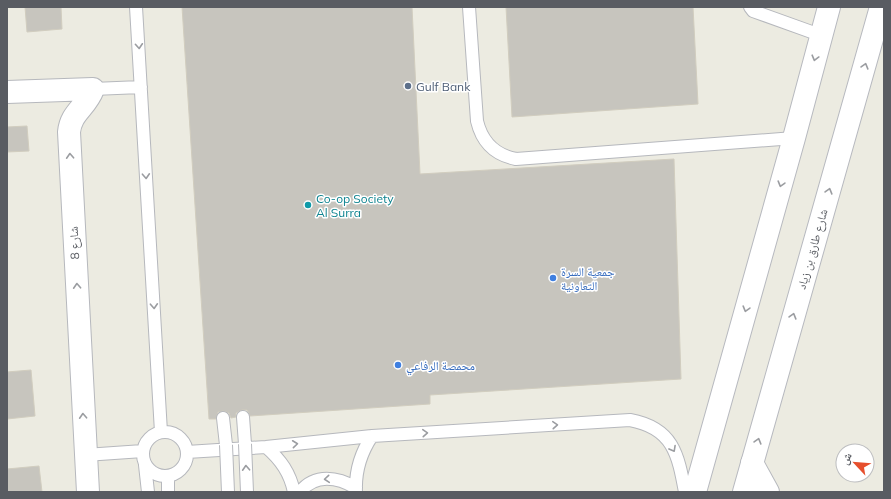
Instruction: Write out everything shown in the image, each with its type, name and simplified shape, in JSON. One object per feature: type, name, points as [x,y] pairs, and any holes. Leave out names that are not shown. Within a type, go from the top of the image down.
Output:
[{"type":"main road","points":[[695,492],[794,138],[820,35],[829,7]]},
{"type":"main road","name":"شارع طارق بن زياد","points":[[744,492],[881,7]]},
{"type":"main road","points":[[7,92],[93,88]]},
{"type":"main road","name":"شارع 8","points":[[88,492],[68,132],[74,116],[86,103],[93,88]]},
{"type":"main road","points":[[752,463],[768,492]]},
{"type":"lane","points":[[136,7],[142,87],[161,432]]},
{"type":"lane","points":[[469,7],[477,121],[479,130],[490,147],[506,157],[516,159],[794,138]]},
{"type":"lane","points":[[750,7],[753,11],[820,35]]},
{"type":"lane","points":[[93,88],[142,87]]},
{"type":"lane","points":[[243,417],[247,492]]},
{"type":"lane","points":[[223,418],[228,492]]},
{"type":"lane","points":[[187,452],[266,447],[372,436],[630,420],[652,427],[665,436],[672,445],[680,465],[685,492]]},
{"type":"lane","points":[[145,465],[155,474],[162,476],[175,474],[185,464],[187,452],[184,443],[174,434],[161,432],[154,434],[144,444],[142,451],[148,492]]},
{"type":"lane","points":[[356,490],[356,474],[359,460],[364,448],[372,436]]},
{"type":"lane","points":[[266,447],[278,457],[286,469],[294,492]]},
{"type":"lane","points":[[85,455],[142,451]]},
{"type":"lane","points":[[168,476],[168,492]]},
{"type":"lane","points":[[300,492],[312,482],[323,479],[335,479],[346,482],[356,490]]},
{"type":"building","points":[[25,7],[61,7],[62,29],[27,32]]},
{"type":"building","name":"Co-op Society Al Surra","points":[[182,7],[412,7],[420,174],[674,159],[681,379],[430,395],[430,404],[250,416],[247,410],[242,410],[236,413],[236,417],[231,418],[229,413],[223,411],[218,412],[216,419],[209,419]]},
{"type":"building","points":[[506,7],[693,7],[698,104],[512,117]]},
{"type":"building","points":[[27,126],[29,151],[7,152],[7,127]]},
{"type":"building","points":[[31,370],[35,416],[7,419],[7,372]]},
{"type":"building","points":[[39,466],[42,492],[7,492],[7,469]]},
{"type":"place","name":"Gulf Bank","points":[[408,86]]},
{"type":"place","name":"Co-op Society Al Surra","points":[[308,205]]},
{"type":"place","name":"جمعية السرة التعاونية","points":[[553,278]]},
{"type":"place","name":"محمصة الرفاعي","points":[[398,365]]}]
